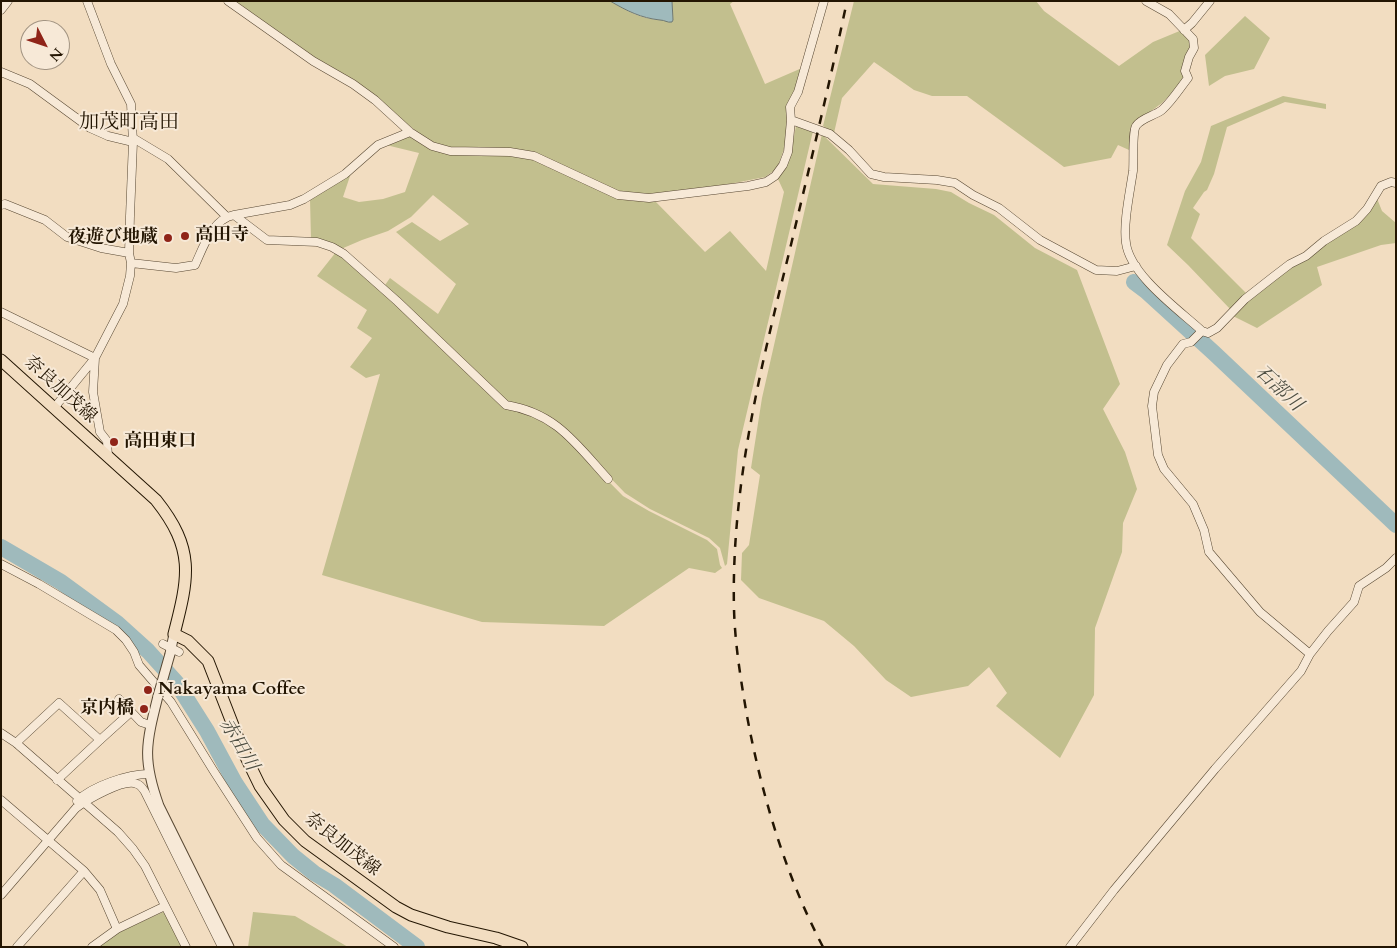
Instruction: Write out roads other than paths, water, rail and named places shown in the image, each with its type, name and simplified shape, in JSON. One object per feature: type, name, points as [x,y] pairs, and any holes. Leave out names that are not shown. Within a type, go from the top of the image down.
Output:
[{"type":"main road","name":"奈良加茂線","points":[[1,360],[156,500],[170,518],[179,534],[185,552],[185,585],[174,634],[188,641],[208,661],[243,751],[260,786],[284,820],[305,841],[396,907],[412,915],[448,927],[496,938],[522,947]]},
{"type":"street","points":[[1,10],[8,1]]},
{"type":"street","points":[[54,408],[95,358],[123,304],[130,276],[131,263],[129,253],[133,140],[131,104],[111,64],[87,1]]},
{"type":"street","points":[[228,1],[313,61],[353,84],[375,100],[410,132],[432,146],[444,150],[510,152],[534,156],[618,195],[649,198],[748,186],[771,180],[778,174],[789,144],[790,107],[798,92],[824,1]]},
{"type":"street","points":[[1146,1],[1166,11],[1194,44],[1184,71],[1188,78],[1167,105],[1157,113],[1138,123],[1134,129],[1134,156],[1126,240],[1128,251],[1136,266],[1155,290],[1201,332],[1208,333],[1217,328],[1245,299],[1273,277],[1290,264],[1313,252],[1324,241],[1356,221],[1367,209],[1381,186],[1391,182],[1396,183]]},
{"type":"street","points":[[1184,30],[1210,1]]},
{"type":"street","points":[[1,72],[30,84],[90,128],[108,136],[133,140],[168,159],[230,216],[267,240],[317,242],[332,247],[344,254],[397,301],[506,405],[527,409],[552,422],[579,447],[608,479]]},
{"type":"street","points":[[791,120],[830,134],[849,150],[871,174],[955,183],[973,195],[999,208],[1040,240],[1096,270],[1117,271],[1136,266]]},
{"type":"street","points":[[131,263],[176,268],[186,268],[195,265],[212,231],[230,216],[282,206],[304,199],[344,174],[378,144],[410,132]]},
{"type":"street","points":[[1,205],[5,204],[45,220],[67,237],[101,248],[129,253]]},
{"type":"street","points":[[1,312],[95,358]]},
{"type":"street","points":[[1201,332],[1191,342],[1183,344],[1166,365],[1154,392],[1152,406],[1158,455],[1164,469],[1193,504],[1204,530],[1209,552],[1254,606],[1310,654]]},
{"type":"street","points":[[95,358],[93,392],[100,432],[107,441],[108,457]]},
{"type":"street","points":[[1070,947],[1114,890],[1215,769],[1301,671],[1310,654],[1354,602],[1359,586],[1386,568],[1396,558]]},
{"type":"street","points":[[1,564],[39,584],[116,630],[134,652],[139,665],[171,702],[212,770],[257,838],[281,865],[394,947]]},
{"type":"street","points":[[174,634],[150,725],[147,745],[149,774],[159,806],[229,947]]},
{"type":"street","points":[[119,699],[141,722],[150,725]]},
{"type":"street","points":[[16,744],[59,703],[100,740]]},
{"type":"street","points":[[57,780],[131,712]]},
{"type":"street","points":[[1,733],[82,800],[118,832],[133,849],[145,866],[186,947]]},
{"type":"street","points":[[1,887],[82,800],[108,783],[140,774],[149,774]]},
{"type":"street","points":[[82,800],[132,783],[142,787],[222,947]]},
{"type":"street","points":[[2,803],[84,871],[100,890],[117,929]]},
{"type":"street","points":[[1,895],[46,838]]},
{"type":"street","points":[[17,947],[84,871]]},
{"type":"street","points":[[92,947],[117,929],[165,906]]},
{"type":"water","points":[[610,1],[672,1],[673,20],[669,22],[640,16]]},
{"type":"waterway","name":"石部川","points":[[1134,282],[1214,353],[1396,525]]},
{"type":"waterway","name":"赤田川","points":[[1,547],[61,582],[117,623],[148,651],[176,682],[207,731],[235,783],[262,824],[293,856],[314,873],[334,885],[417,947]]},
{"type":"railway","points":[[823,947],[809,919],[786,863],[776,834],[753,746],[737,649],[734,609],[734,564],[742,474],[758,385],[847,1]]},
{"type":"place","name":"高田寺","points":[[185,236]]},
{"type":"place","name":"夜遊び地蔵","points":[[168,238]]},
{"type":"place","name":"高田東口","points":[[114,442]]},
{"type":"place","name":"Nakayama Coffee","points":[[148,690]]},
{"type":"place","name":"京内橋","points":[[144,709]]},
{"type":"district","name":"加茂町高田","points":[[129,123]]}]
